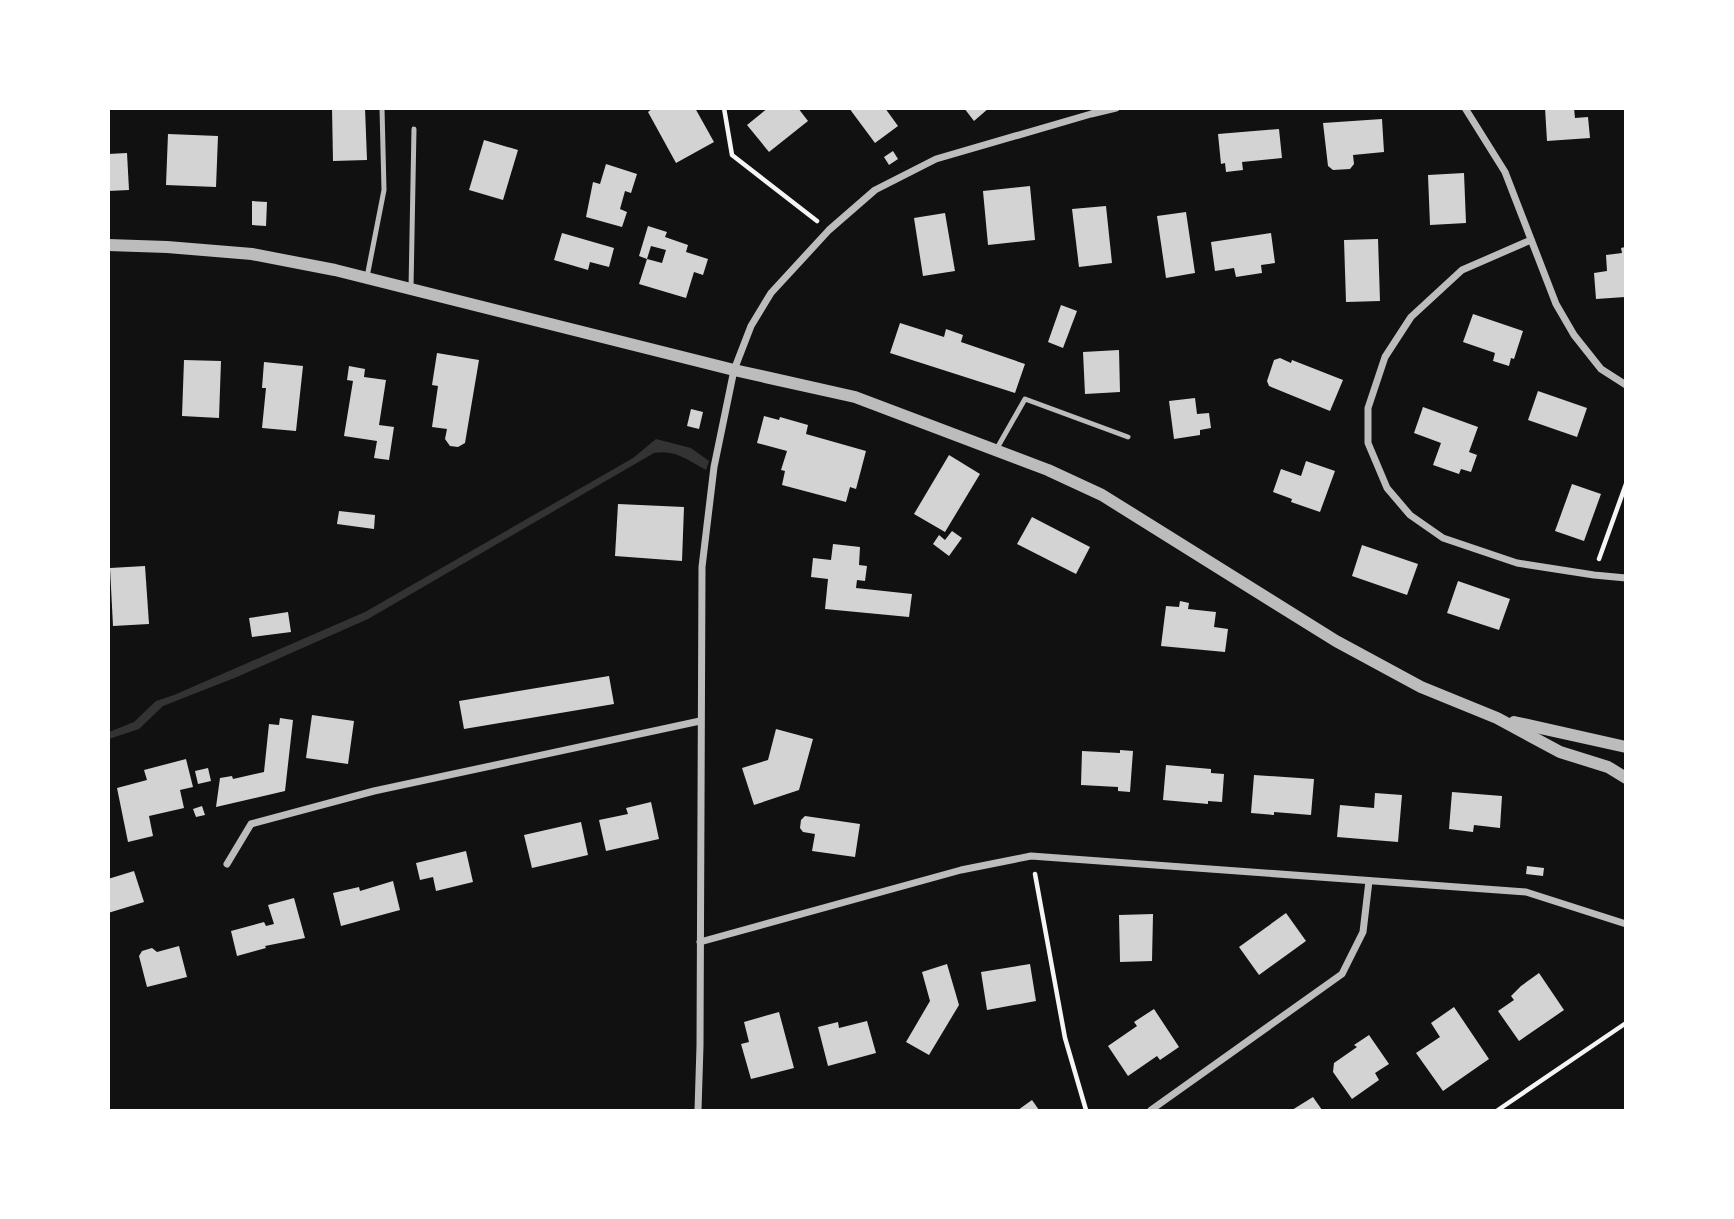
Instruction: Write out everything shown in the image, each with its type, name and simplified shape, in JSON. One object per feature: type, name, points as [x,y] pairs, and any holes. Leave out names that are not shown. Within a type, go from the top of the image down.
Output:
[{"type":"street","points":[[698,1111],[702,568],[714,467],[734,370],[751,326],[771,293],[829,230],[875,190],[936,159],[1116,108]]},
{"type":"street","points":[[1465,108],[1505,172],[1556,304],[1574,335],[1601,369],[1626,385]]},
{"type":"street","points":[[1531,240],[1462,270],[1411,317],[1385,357],[1368,408],[1368,443],[1387,488],[1410,515],[1443,538],[1517,563],[1626,578]]},
{"type":"street","points":[[108,245],[252,254],[367,277],[734,370],[855,397],[1048,470],[1102,495],[1336,640],[1421,687],[1497,718],[1560,752],[1608,767],[1626,778]]},
{"type":"street","points":[[1497,718],[1616,747],[1626,747]]},
{"type":"street","points":[[227,864],[251,824],[374,791],[700,721]]},
{"type":"street","points":[[700,943],[961,870],[1031,856],[1526,892],[1626,924]]},
{"type":"street","points":[[1151,1111],[1342,974],[1363,932],[1369,881]]},
{"type":"lane","points":[[367,277],[384,190],[382,108]]},
{"type":"lane","points":[[411,288],[414,129]]},
{"type":"lane","points":[[996,450],[1025,399],[1128,437]]},
{"type":"path","points":[[724,108],[732,155],[829,230]]},
{"type":"path","points":[[1594,575],[1626,484]]},
{"type":"path","points":[[1031,856],[1065,1038],[1086,1111]]},
{"type":"path","points":[[1499,1111],[1626,1023]]},
{"type":"shaded area","points":[[656,439],[691,448],[709,461],[706,470],[675,454],[654,453],[368,619],[237,677],[163,706],[139,729],[109,739],[109,732],[134,722],[156,701],[365,612],[633,458]]},
{"type":"building","points":[[332,108],[365,108],[367,160],[333,161]]},
{"type":"building","points":[[653,108],[695,108],[714,142],[676,163],[648,112]]},
{"type":"building","points":[[768,108],[798,108],[808,121],[769,152],[747,125]]},
{"type":"building","points":[[849,108],[885,108],[898,126],[875,143]]},
{"type":"building","points":[[964,108],[989,108],[974,121]]},
{"type":"building","points":[[1545,108],[1574,108],[1575,118],[1588,117],[1590,138],[1547,141]]},
{"type":"building","points":[[1382,119],[1384,152],[1353,155],[1354,164],[1350,169],[1333,170],[1328,166],[1323,123]]},
{"type":"building","points":[[1279,129],[1282,158],[1242,162],[1243,170],[1226,172],[1225,163],[1221,164],[1218,134]]},
{"type":"building","points":[[168,134],[218,136],[216,187],[166,185]]},
{"type":"building","points":[[484,140],[518,150],[503,200],[469,190]]},
{"type":"building","points":[[893,151],[898,159],[889,165],[884,157]]},
{"type":"building","points":[[127,153],[129,190],[108,191],[108,154]]},
{"type":"building","points":[[606,164],[637,174],[631,193],[625,191],[620,209],[627,212],[622,227],[586,217],[593,182],[600,184]]},
{"type":"building","points":[[1464,173],[1466,223],[1430,225],[1428,175]]},
{"type":"building","points":[[1030,186],[1035,240],[988,245],[983,191]]},
{"type":"building","points":[[252,201],[267,202],[266,226],[252,225]]},
{"type":"building","points":[[1106,206],[1112,263],[1079,267],[1072,209]]},
{"type":"building","points":[[1186,212],[1195,273],[1166,278],[1157,216]]},
{"type":"building","points":[[945,213],[955,271],[923,276],[914,218]]},
{"type":"building","points":[[648,226],[667,232],[665,237],[688,245],[686,252],[708,259],[703,275],[694,272],[686,298],[639,284],[647,259],[639,256]],"holes":[[[651,246],[666,250],[662,263],[647,259]]]},
{"type":"building","points":[[562,233],[614,248],[609,267],[590,262],[588,270],[554,260]]},
{"type":"building","points":[[1271,233],[1275,263],[1261,265],[1262,273],[1236,277],[1234,268],[1215,271],[1211,242]]},
{"type":"building","points":[[1378,239],[1380,301],[1346,302],[1344,240]]},
{"type":"building","points":[[1625,247],[1625,297],[1596,299],[1594,273],[1607,271],[1606,255],[1622,253],[1621,248]]},
{"type":"building","points":[[1061,305],[1077,311],[1063,348],[1048,342]]},
{"type":"building","points":[[1473,314],[1523,331],[1509,366],[1493,361],[1495,353],[1463,342]]},
{"type":"building","points":[[900,323],[944,337],[946,329],[963,335],[961,342],[1025,364],[1015,393],[890,353]]},
{"type":"building","points":[[1119,350],[1120,392],[1085,394],[1083,352]]},
{"type":"building","points":[[437,353],[479,360],[465,443],[458,447],[450,446],[445,439],[447,429],[432,427],[438,386],[432,385]]},
{"type":"building","points":[[1280,358],[1343,380],[1330,411],[1269,386],[1267,381],[1274,360]]},
{"type":"building","points":[[184,360],[221,361],[219,418],[182,416]]},
{"type":"building","points":[[264,362],[303,366],[296,431],[262,428],[266,388],[262,388]]},
{"type":"building","points":[[349,366],[365,369],[364,377],[386,380],[379,425],[394,427],[389,460],[374,458],[377,441],[344,436],[353,381],[347,380]]},
{"type":"building","points":[[1538,391],[1587,408],[1577,437],[1528,420]]},
{"type":"building","points":[[1195,398],[1197,414],[1209,413],[1211,428],[1200,430],[1200,435],[1174,439],[1169,401]]},
{"type":"building","points":[[1423,407],[1478,427],[1469,452],[1477,455],[1471,472],[1461,469],[1459,474],[1433,465],[1441,443],[1414,433]]},
{"type":"building","points":[[691,409],[703,412],[699,429],[687,426]]},
{"type":"building","points":[[764,416],[779,420],[780,417],[808,425],[806,434],[866,451],[856,489],[850,487],[846,502],[782,485],[785,471],[781,470],[787,451],[757,443]]},
{"type":"building","points":[[949,455],[980,474],[945,532],[914,514]]},
{"type":"building","points":[[1306,461],[1335,471],[1320,512],[1291,502],[1292,499],[1273,492],[1281,469],[1301,476]]},
{"type":"building","points":[[1572,484],[1601,494],[1584,541],[1555,531]]},
{"type":"building","points":[[618,504],[684,507],[682,561],[615,556]]},
{"type":"building","points":[[339,511],[375,515],[374,529],[337,524]]},
{"type":"building","points":[[1032,517],[1090,547],[1076,574],[1017,544]]},
{"type":"building","points":[[952,531],[962,538],[949,556],[933,544],[939,535],[945,540]]},
{"type":"building","points":[[833,544],[860,547],[859,565],[867,566],[865,581],[857,580],[856,588],[912,594],[909,617],[825,609],[828,579],[811,577],[813,558],[831,560]]},
{"type":"building","points":[[1362,545],[1418,564],[1407,595],[1352,576]]},
{"type":"building","points":[[145,566],[149,624],[113,626],[110,568]]},
{"type":"building","points":[[1458,581],[1510,599],[1499,630],[1447,613]]},
{"type":"building","points":[[1180,601],[1189,603],[1188,609],[1216,612],[1214,627],[1228,629],[1225,652],[1161,646],[1166,606],[1179,607]]},
{"type":"building","points":[[288,612],[291,632],[252,637],[249,618]]},
{"type":"building","points":[[609,676],[614,704],[464,729],[459,701]]},
{"type":"building","points":[[312,715],[354,721],[348,764],[306,758]]},
{"type":"building","points":[[280,718],[293,720],[285,791],[216,807],[220,778],[232,776],[233,779],[264,772],[269,724],[279,725]]},
{"type":"building","points":[[776,729],[813,739],[799,790],[754,805],[742,768],[768,760]]},
{"type":"building","points":[[1120,750],[1133,751],[1130,792],[1118,791],[1118,787],[1081,785],[1082,751],[1120,753]]},
{"type":"building","points":[[186,759],[193,787],[180,790],[184,808],[149,816],[153,836],[128,842],[117,788],[147,780],[144,770]]},
{"type":"building","points":[[1166,765],[1211,769],[1211,773],[1224,774],[1222,802],[1208,801],[1208,804],[1163,800]]},
{"type":"building","points":[[208,768],[211,781],[198,784],[195,771]]},
{"type":"building","points":[[1254,775],[1314,779],[1311,815],[1251,813]]},
{"type":"building","points":[[1452,792],[1502,796],[1500,828],[1474,825],[1473,832],[1449,829]]},
{"type":"building","points":[[1375,793],[1402,795],[1398,842],[1337,837],[1340,805],[1374,808]]},
{"type":"building","points":[[651,802],[659,839],[606,851],[599,820],[628,814],[626,808]]},
{"type":"building","points":[[202,806],[205,815],[196,817],[193,809]]},
{"type":"building","points":[[805,816],[860,824],[855,857],[812,851],[815,834],[803,832],[800,828],[801,820]]},
{"type":"building","points":[[581,822],[588,855],[532,868],[524,835]]},
{"type":"building","points":[[466,851],[473,882],[436,891],[433,877],[420,880],[416,863]]},
{"type":"building","points":[[1527,866],[1544,868],[1543,876],[1526,874]]},
{"type":"building","points":[[134,871],[144,902],[108,913],[108,879]]},
{"type":"building","points":[[393,881],[400,910],[341,926],[333,893],[359,887],[360,891]]},
{"type":"building","points":[[294,898],[305,938],[265,946],[266,948],[237,956],[231,931],[264,922],[266,926],[274,924],[268,905]]},
{"type":"building","points":[[1286,913],[1306,941],[1259,975],[1239,947]]},
{"type":"building","points":[[1153,914],[1152,961],[1120,962],[1119,915]]},
{"type":"building","points":[[179,946],[187,977],[147,987],[139,956],[142,951],[152,948],[157,952]]},
{"type":"building","points":[[947,964],[959,1005],[929,1055],[906,1042],[930,1001],[922,972]]},
{"type":"building","points":[[1030,964],[1036,1001],[987,1010],[981,972]]},
{"type":"building","points":[[1539,973],[1564,1010],[1519,1041],[1498,1011],[1514,1000],[1511,996]]},
{"type":"building","points":[[1454,1007],[1489,1059],[1443,1091],[1416,1053],[1440,1037],[1431,1023]]},
{"type":"building","points":[[1154,1009],[1179,1047],[1160,1060],[1157,1056],[1128,1076],[1108,1046],[1137,1026],[1134,1022]]},
{"type":"building","points":[[779,1012],[794,1068],[751,1079],[741,1044],[749,1042],[744,1022]]},
{"type":"building","points":[[867,1021],[876,1053],[828,1066],[818,1027],[838,1022],[839,1028]]},
{"type":"building","points":[[1369,1035],[1389,1064],[1375,1073],[1379,1080],[1352,1099],[1333,1072],[1334,1063]]},
{"type":"building","points":[[1313,1097],[1322,1110],[1292,1110]]},
{"type":"building","points":[[1032,1100],[1039,1110],[1018,1110]]}]
